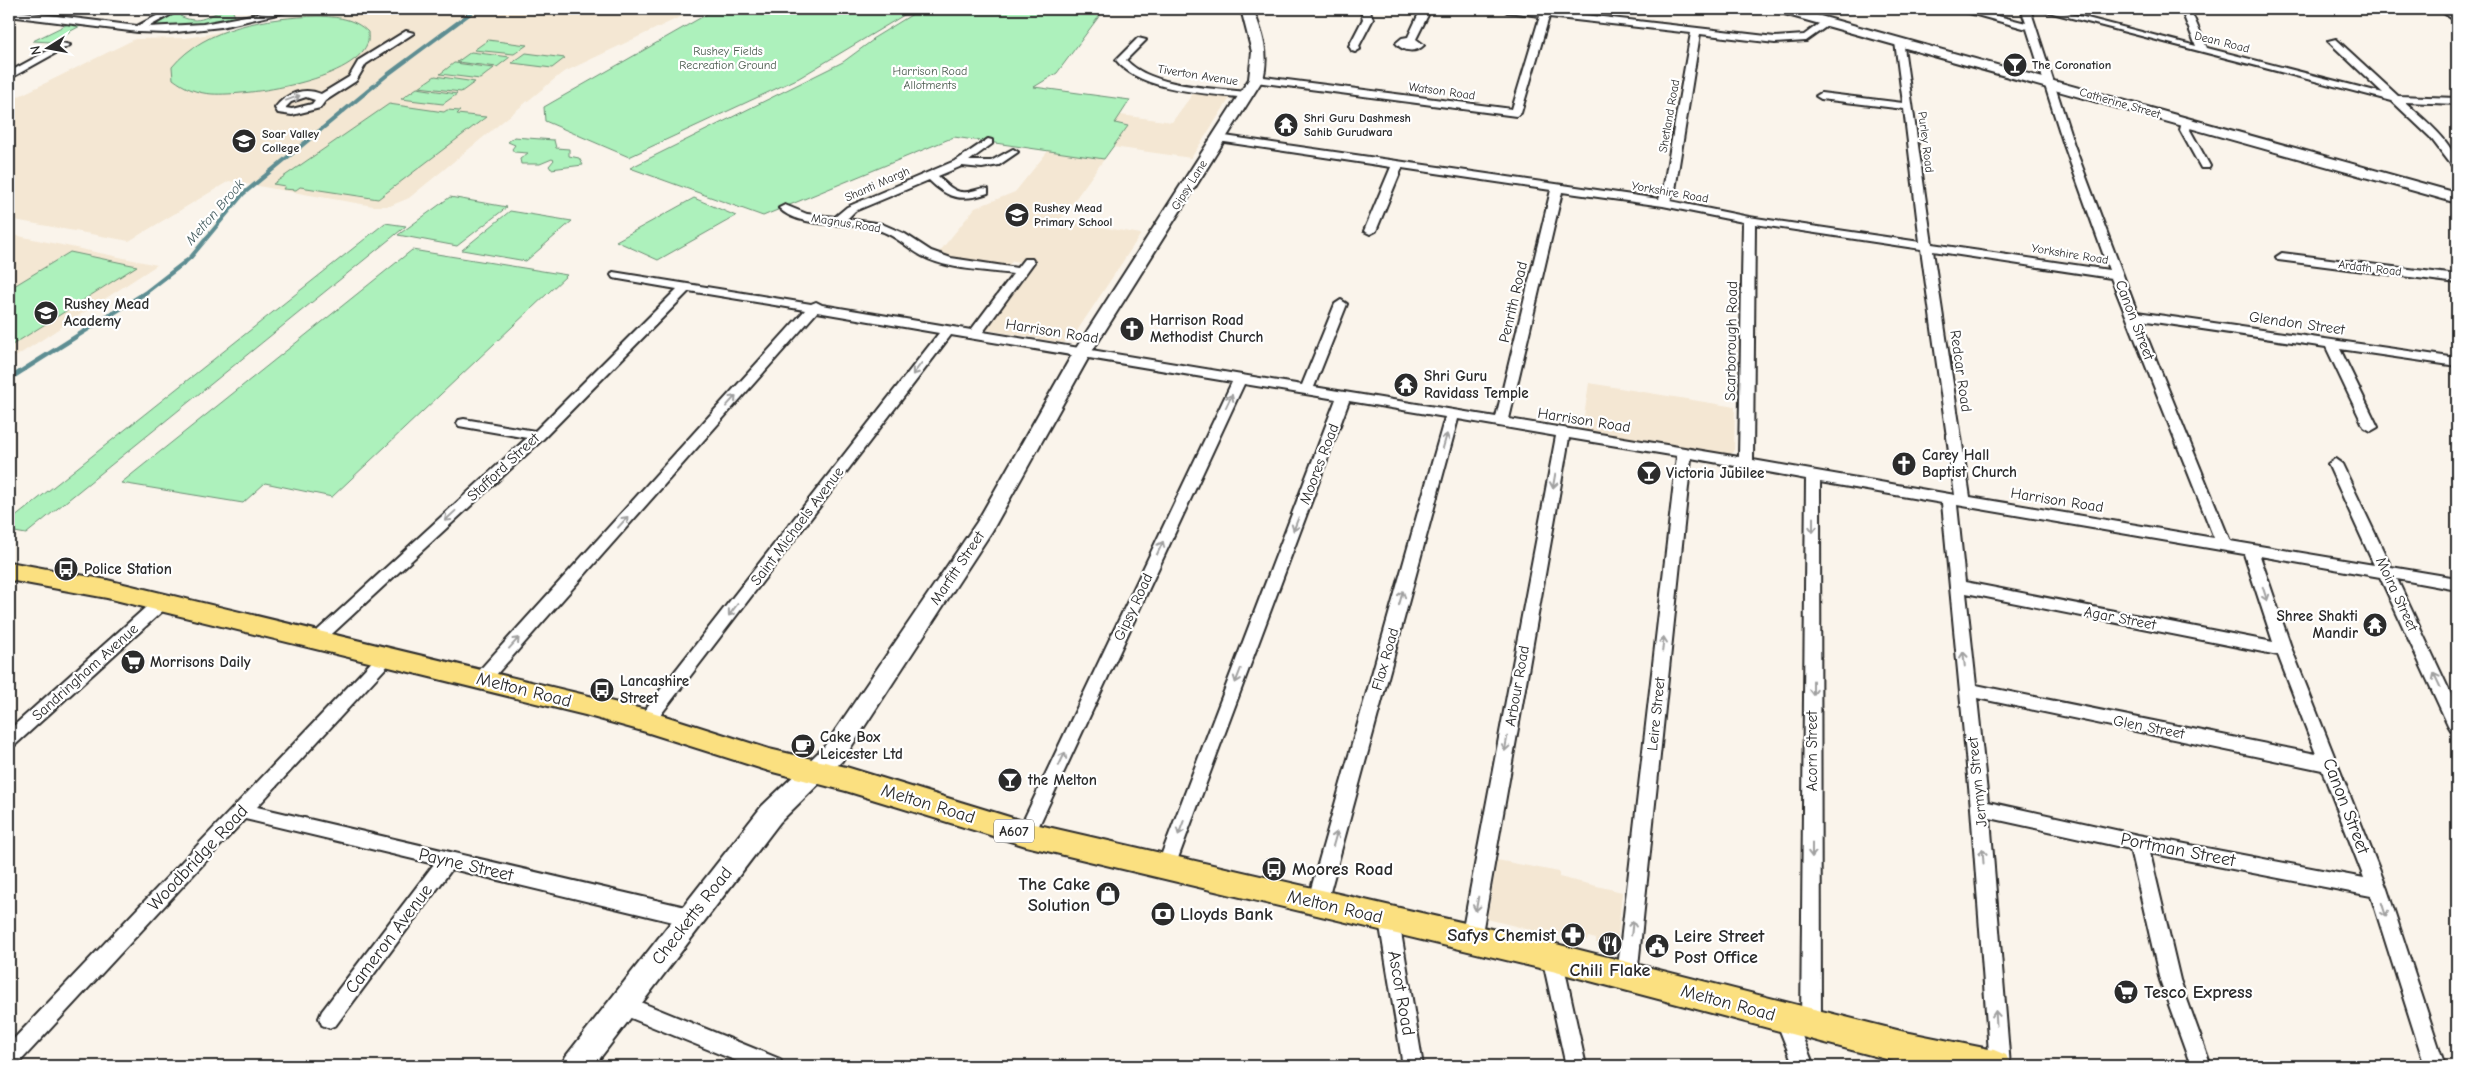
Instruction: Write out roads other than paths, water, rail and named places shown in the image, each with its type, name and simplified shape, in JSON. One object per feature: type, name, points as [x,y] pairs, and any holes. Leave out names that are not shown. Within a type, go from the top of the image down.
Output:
[{"type":"main road","name":"Melton Road","points":[[9,562],[39,575]]},
{"type":"main road","name":"Melton Road","points":[[9,572],[39,575],[107,589],[314,641],[482,679],[646,721],[769,760],[1026,834],[1552,957],[1798,1022],[1905,1048],[1994,1066]]},
{"type":"street","points":[[138,29],[176,9]]},
{"type":"street","points":[[9,13],[138,29],[171,31],[194,29],[294,9]]},
{"type":"street","name":"Gipsy Lane","points":[[1082,353],[1256,78],[1260,67],[1261,53],[1247,9]]},
{"type":"street","points":[[1355,49],[1368,19],[1366,9]]},
{"type":"street","points":[[1411,40],[1426,9]]},
{"type":"street","points":[[1506,9],[1547,11],[1787,41],[1806,38],[1827,22]]},
{"type":"street","name":"Catherine Street","points":[[1782,9],[2457,198]]},
{"type":"street","points":[[1960,9],[2031,26]]},
{"type":"street","name":"Canon Street","points":[[2026,9],[2048,82],[2132,315],[2224,544]]},
{"type":"street","name":"Dean Road","points":[[2042,9],[2395,100]]},
{"type":"street","points":[[2186,9],[2203,50]]},
{"type":"street","points":[[2443,9],[2457,19]]},
{"type":"street","name":"Watson Road","points":[[1256,78],[1516,113],[1547,11]]},
{"type":"street","name":"Shetland Road","points":[[1663,204],[1669,190],[1696,31]]},
{"type":"street","points":[[322,99],[353,79],[362,62],[409,33]]},
{"type":"street","name":"Tiverton Avenue","points":[[1141,40],[1121,60],[1126,66],[1146,78],[1246,95]]},
{"type":"street","points":[[2333,41],[2434,135],[2457,165]]},
{"type":"street","name":"Purley Road","points":[[1900,42],[1926,246]]},
{"type":"street","points":[[9,76],[64,45]]},
{"type":"street","points":[[1821,96],[1908,107]]},
{"type":"street","points":[[2395,100],[2457,101]]},
{"type":"street","points":[[2187,122],[2185,130],[2205,166]]},
{"type":"street","name":"Yorkshire Road","points":[[1218,138],[1663,204],[1749,220],[2117,274]]},
{"type":"street","name":"Shanti Margh","points":[[836,222],[851,209],[962,162],[988,142]]},
{"type":"street","points":[[962,162],[973,165],[989,164],[1003,161],[1013,152]]},
{"type":"street","points":[[1370,231],[1398,166]]},
{"type":"street","name":"Shanti Margh","points":[[931,175],[957,196],[968,198],[984,191]]},
{"type":"street","name":"Penrith Road","points":[[1501,423],[1557,188]]},
{"type":"street","name":"Magnus Road","points":[[785,208],[804,217],[878,226],[900,236],[927,254],[949,261],[1020,272]]},
{"type":"street","name":"Scarborough Road","points":[[1746,463],[1749,220]]},
{"type":"street","name":"Redcar Road","points":[[1926,246],[1956,500]]},
{"type":"street","name":"Ardath Road","points":[[2282,257],[2457,279]]},
{"type":"street","points":[[974,335],[1028,262]]},
{"type":"street","name":"Harrison Road","points":[[617,275],[816,306],[947,331],[1685,452],[1813,476],[2457,584]]},
{"type":"street","name":"Stafford Street","points":[[314,641],[538,436],[687,286]]},
{"type":"street","points":[[1306,391],[1342,304]]},
{"type":"street","points":[[482,679],[816,306]]},
{"type":"street","name":"Glendon Street","points":[[2132,315],[2457,362]]},
{"type":"street","name":"Saint Michaels Avenue","points":[[646,721],[947,331]]},
{"type":"street","points":[[2331,344],[2371,427]]},
{"type":"street","name":"Marfitt Street","points":[[815,772],[832,754],[985,526],[1082,353]]},
{"type":"street","name":"Gipsy Road","points":[[1026,834],[1240,379]]},
{"type":"street","name":"Moores Road","points":[[1165,868],[1344,396]]},
{"type":"street","name":"Flax Road","points":[[1317,903],[1452,415]]},
{"type":"street","points":[[464,423],[538,436]]},
{"type":"street","name":"Arbour Road","points":[[1471,939],[1563,433]]},
{"type":"street","name":"Leire Street","points":[[1626,976],[1685,452]]},
{"type":"street","name":"Moira Street","points":[[2336,464],[2457,725]]},
{"type":"street","name":"Acorn Street","points":[[1798,1022],[1813,476]]},
{"type":"street","name":"Jermyn Street","points":[[1956,500],[1957,586],[1980,808],[2000,1066]]},
{"type":"street","name":"Canon Street","points":[[2250,548],[2284,650],[2378,889],[2435,1066]]},
{"type":"street","name":"Agar Street","points":[[1957,586],[2284,650]]},
{"type":"street","name":"Sandringham Avenue","points":[[9,740],[161,603]]},
{"type":"street","name":"Woodbridge Road","points":[[9,1059],[386,657]]},
{"type":"street","name":"Glen Street","points":[[1968,690],[2330,764]]},
{"type":"street","name":"Checketts Road","points":[[576,1066],[771,814],[815,772]]},
{"type":"street","name":"Portman Street","points":[[1980,808],[2138,843],[2378,889]]},
{"type":"street","name":"Payne Street","points":[[243,811],[690,917]]},
{"type":"street","points":[[2138,843],[2170,980],[2201,1066]]},
{"type":"street","name":"Cameron Avenue","points":[[329,1018],[448,860]]},
{"type":"street","name":"Ascot Road","points":[[1389,920],[1413,1066]]},
{"type":"street","points":[[1552,957],[1576,1066]]},
{"type":"street","points":[[623,1005],[773,1066]]},
{"type":"street","points":[[1798,1022],[1804,1066]]},
{"type":"waterway","name":"Melton Brook","points":[[184,263],[243,194],[387,75],[476,9]]},
{"type":"waterway","name":"Melton Brook","points":[[9,379],[145,293],[185,262]]},
{"type":"place","name":"The Coronation","points":[[2015,65]]},
{"type":"place","name":"Shri Guru Dashmesh Sahib Gurudwara","points":[[1286,125]]},
{"type":"place","name":"Soar Valley College","points":[[244,141]]},
{"type":"place","name":"Rushey Mead Primary School","points":[[1017,215]]},
{"type":"place","name":"Rushey Mead Academy","points":[[46,313]]},
{"type":"place","name":"Harrison Road Methodist Church","points":[[1132,329]]},
{"type":"place","name":"Shri Guru Ravidass Temple","points":[[1406,385]]},
{"type":"place","name":"Carey Hall Baptist Church","points":[[1904,464]]},
{"type":"place","name":"Victoria Jubilee","points":[[1649,473]]},
{"type":"place","name":"Police Station","points":[[66,569]]},
{"type":"place","name":"Shree Shakti Mandir","points":[[2375,625]]},
{"type":"place","name":"Morrisons Daily","points":[[133,662]]},
{"type":"place","name":"Lancashire Street","points":[[602,690]]},
{"type":"place","name":"Cake Box Leicester Ltd","points":[[803,746]]},
{"type":"place","name":"the Melton","points":[[1010,780]]},
{"type":"place","name":"Moores Road","points":[[1274,869]]},
{"type":"place","name":"The Cake Solution","points":[[1108,894]]},
{"type":"place","name":"Lloyds Bank","points":[[1163,914]]},
{"type":"place","name":"Safys Chemist","points":[[1573,935]]},
{"type":"place","name":"Chili Flake","points":[[1610,944]]},
{"type":"place","name":"Leire Street Post Office","points":[[1657,946]]},
{"type":"place","name":"Tesco Express","points":[[2126,992]]},
{"type":"park label","name":"Rushey Fields Recreation Ground","points":[[728,58]]},
{"type":"park label","name":"Harrison Road Allotments","points":[[930,78]]}]
